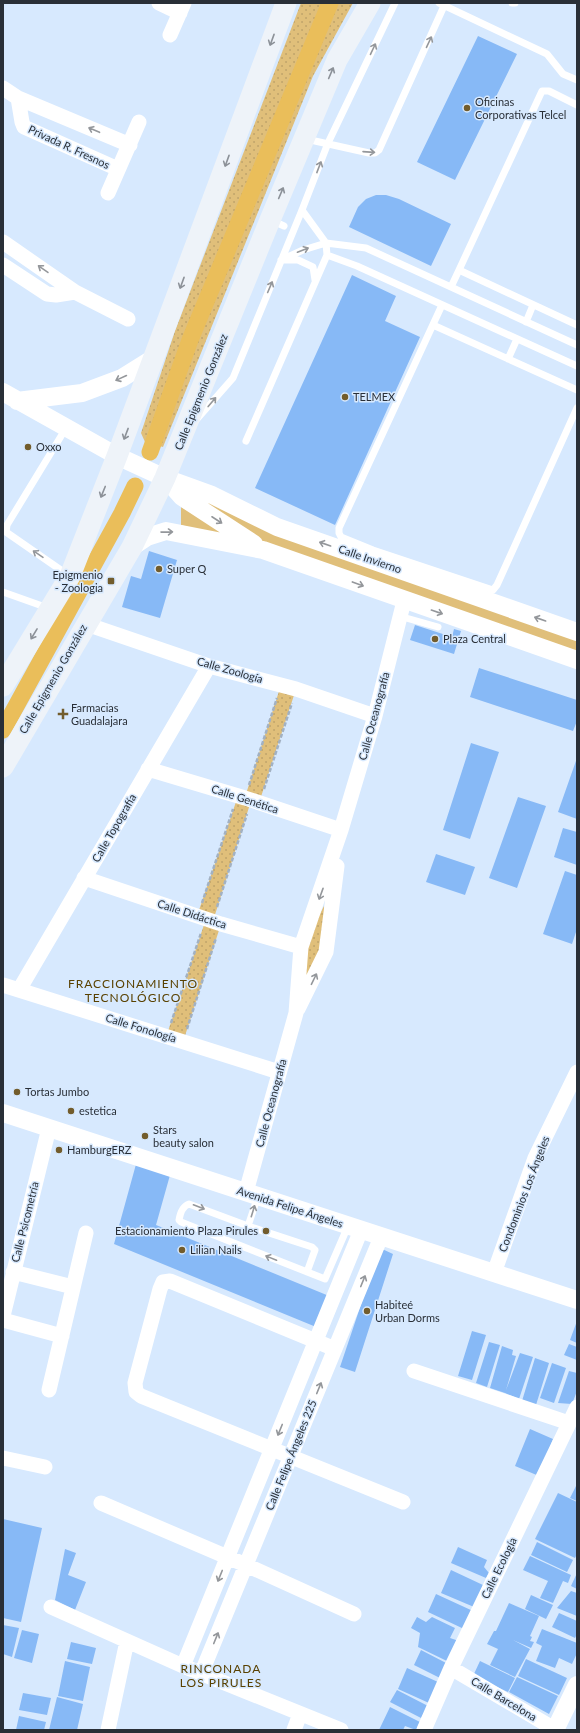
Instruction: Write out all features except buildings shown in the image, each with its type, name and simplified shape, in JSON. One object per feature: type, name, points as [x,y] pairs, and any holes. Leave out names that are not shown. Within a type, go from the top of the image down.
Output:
[{"type":"main road","points":[[3,686],[70,576],[120,457],[154,358],[286,3]]},
{"type":"main road","name":"Calle Epigmenio González","points":[[3,766],[132,547],[277,223],[304,138],[337,60],[370,3]]},
{"type":"street","points":[[159,3],[182,8],[170,35]]},
{"type":"street","points":[[3,88],[18,98],[130,145]]},
{"type":"street","name":"Privada R. Fresnos","points":[[18,98],[24,127],[118,169]]},
{"type":"street","points":[[108,193],[139,122]]},
{"type":"street","points":[[3,242],[75,292],[128,319]]},
{"type":"street","points":[[3,265],[47,294],[56,295],[75,292]]},
{"type":"street","points":[[7,395],[82,393],[122,378],[154,358]]},
{"type":"street","name":"Calle Invierno","points":[[7,395],[120,457],[212,495],[277,527],[577,632]]},
{"type":"street","points":[[163,476],[182,497],[263,550]]},
{"type":"street","points":[[132,547],[147,537],[166,530],[263,550],[308,566],[401,608],[577,660]]},
{"type":"street","name":"Calle Oceanografía","points":[[296,1013],[302,947],[341,830],[375,716],[401,608]]},
{"type":"street","name":"Calle Zoología","points":[[86,624],[209,666],[296,689],[375,716]]},
{"type":"street","name":"Calle Topografía","points":[[19,990],[209,666]]},
{"type":"street","name":"Calle Genética","points":[[148,770],[248,799],[341,830]]},
{"type":"street","name":"Calle Oceanografía","points":[[252,1194],[279,1072],[296,1013],[326,952],[341,830]]},
{"type":"street","name":"Calle Didáctica","points":[[84,878],[209,920],[302,947]]},
{"type":"street","name":"Calle Fonología","points":[[3,984],[279,1072]]},
{"type":"street","name":"Condominios Los Ángeles","points":[[494,1273],[535,1158],[577,1072]]},
{"type":"street","name":"Avenida Felipe Ángeles","points":[[3,1113],[577,1300]]},
{"type":"street","name":"Calle Psicometría","points":[[3,1316],[49,1128]]},
{"type":"street","name":"Calle Felipe Ángeles 225","points":[[183,1666],[316,1341],[355,1228]]},
{"type":"street","points":[[49,1390],[86,1233]]},
{"type":"street","name":"Calle Felipe Ángeles 225","points":[[201,1674],[381,1237]]},
{"type":"street","points":[[13,1272],[73,1287]]},
{"type":"street","points":[[335,1349],[170,1281],[163,1282],[135,1382],[136,1392],[141,1396],[403,1502]]},
{"type":"street","points":[[3,1320],[62,1336]]},
{"type":"street","points":[[414,1371],[569,1423]]},
{"type":"street","name":"Calle Ecología","points":[[424,1730],[451,1668],[577,1407]]},
{"type":"street","points":[[3,1458],[45,1467]]},
{"type":"street","points":[[101,1504],[228,1557],[354,1614]]},
{"type":"street","points":[[50,1607],[201,1674],[341,1730]]},
{"type":"street","points":[[108,1730],[127,1641]]},
{"type":"street","name":"Calle Barcelona","points":[[451,1668],[556,1730]]},
{"type":"street","points":[[556,1730],[577,1685]]},
{"type":"street","points":[[294,1730],[300,1714]]},
{"type":"lane","points":[[185,430],[201,416],[232,378],[302,210],[328,143],[395,3]]},
{"type":"lane","points":[[304,138],[369,153],[375,153],[379,150],[442,4],[547,54],[563,74],[577,80]]},
{"type":"lane","points":[[451,287],[542,91],[549,91],[577,105]]},
{"type":"lane","points":[[246,441],[327,255],[326,244],[302,210]]},
{"type":"lane","points":[[281,260],[303,250],[326,244],[366,248],[577,345]]},
{"type":"lane","points":[[327,255],[358,266],[577,366]]},
{"type":"lane","points":[[281,260],[298,260],[313,267],[315,280]]},
{"type":"lane","points":[[459,270],[577,325]]},
{"type":"lane","points":[[442,305],[339,528],[341,537],[373,550],[493,590],[497,585],[577,408]]},
{"type":"lane","points":[[526,322],[534,305]]},
{"type":"lane","points":[[433,325],[577,390]]},
{"type":"lane","points":[[508,359],[517,339]]},
{"type":"lane","points":[[66,428],[7,525],[6,532],[70,576]]},
{"type":"lane","points":[[3,592],[50,609]]},
{"type":"lane","points":[[401,608],[438,627]]},
{"type":"lane","points":[[248,1226],[252,1194]]},
{"type":"lane","points":[[307,1272],[315,1254],[315,1250],[312,1247],[248,1226],[189,1204],[185,1205],[179,1217],[181,1222],[307,1272],[325,1279],[355,1228]]},
{"type":"path","points":[[166,1037],[209,920],[248,799],[281,685]]},
{"type":"path","points":[[183,1042],[209,920],[248,799],[296,689]]},
{"type":"shaded area","points":[[301,3],[353,3],[313,76],[163,447],[145,442],[141,433],[175,331]]},
{"type":"shaded area","points":[[210,500],[577,634],[577,653],[266,545],[201,503]]},
{"type":"shaded area","points":[[181,507],[251,545],[181,525]]},
{"type":"shaded area","points":[[281,685],[296,689],[259,803],[251,801],[213,921],[221,924],[183,1042],[166,1037],[206,919],[197,916],[238,796],[245,797]]},
{"type":"shaded area","points":[[324,906],[324,949],[301,992],[303,947]]},
{"type":"waterway","points":[[150,452],[190,340],[330,3]]},
{"type":"waterway","points":[[3,730],[122,513],[135,486]]},
{"type":"place","name":"Oficinas Corporativas Telcel","points":[[467,108]]},
{"type":"place","name":"TELMEX","points":[[345,397]]},
{"type":"place","name":"Oxxo","points":[[28,447]]},
{"type":"place","name":"Super Q","points":[[159,569]]},
{"type":"place","name":"Epigmenio - Zoologia","points":[[111,581]]},
{"type":"place","name":"Plaza Central","points":[[435,639]]},
{"type":"place","name":"Farmacias Guadalajara","points":[[63,714]]},
{"type":"place","name":"Tortas Jumbo","points":[[17,1092]]},
{"type":"place","name":"estetica","points":[[71,1111]]},
{"type":"place","name":"Stars beauty salon","points":[[145,1136]]},
{"type":"place","name":"HamburgERZ","points":[[59,1150]]},
{"type":"place","name":"Estacionamiento Plaza Pirules","points":[[266,1231]]},
{"type":"place","name":"Lilian Nails","points":[[182,1250]]},
{"type":"place","name":"Habiteé Urban Dorms","points":[[367,1311]]},
{"type":"district","name":"FRACCIONAMIENTO TECNOLÓGICO","points":[[133,991]]},
{"type":"district","name":"RINCONADA LOS PIRULES","points":[[221,1676]]}]
